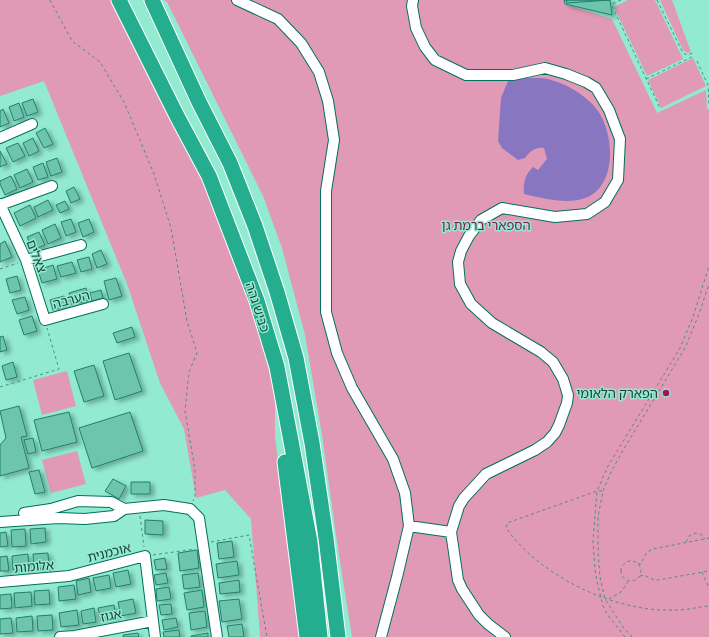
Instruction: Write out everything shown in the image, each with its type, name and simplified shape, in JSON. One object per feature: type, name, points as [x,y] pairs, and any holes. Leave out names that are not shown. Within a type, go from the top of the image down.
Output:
[{"type":"highway","name":"כביש גהה","points":[[120,0],[177,116],[209,176],[257,302],[277,367],[310,542],[320,637]]},
{"type":"highway","name":"כביש גהה","points":[[152,0],[199,102],[230,163],[255,226],[277,292],[296,358],[312,443],[326,538],[338,637]]},
{"type":"highway","points":[[282,395],[282,436],[307,637]]},
{"type":"street","points":[[237,0],[278,19],[301,43],[319,72],[328,101],[334,140],[326,191],[326,312],[337,352],[352,388],[398,472],[405,492],[409,526],[381,637]]},
{"type":"street","points":[[413,0],[412,6],[416,28],[425,47],[435,60],[466,75],[513,75],[545,68],[586,82],[596,88],[610,110],[620,139],[618,180],[604,202],[587,214],[555,217],[502,208],[481,220],[468,236],[458,262],[460,284],[471,304],[492,323],[541,352],[552,362],[563,379],[568,395],[567,403],[555,433],[535,450],[486,474],[461,502],[452,532],[458,580],[462,589],[479,615],[505,637]]},
{"type":"street","points":[[0,138],[32,124]]},
{"type":"street","points":[[0,205],[52,186]]},
{"type":"street","name":"צאלים","points":[[0,205],[26,260],[45,320]]},
{"type":"street","points":[[26,260],[80,245]]},
{"type":"street","name":"הערבה","points":[[45,320],[103,304]]},
{"type":"street","points":[[0,522],[42,515],[78,501],[111,502],[124,509]]},
{"type":"street","points":[[0,515],[42,515],[85,519],[114,516],[124,509],[164,504],[190,509],[199,518],[217,637]]},
{"type":"street","points":[[409,526],[452,532]]},
{"type":"street","name":"אוכמנית","points":[[69,576],[145,556],[155,637]]},
{"type":"street","name":"אלומות","points":[[0,582],[69,576]]},
{"type":"street","name":"אגוז","points":[[60,637],[75,636],[153,621]]},
{"type":"path","points":[[50,0],[72,41],[100,62],[124,102],[154,174],[171,228],[187,321],[197,353],[189,372],[185,411],[195,470],[195,496],[190,509]]},
{"type":"path","points":[[621,0],[612,4],[660,108]]},
{"type":"path","points":[[657,0],[683,53],[687,55],[693,53]]},
{"type":"path","points":[[646,79],[694,56]]},
{"type":"path","points":[[697,61],[708,85],[709,105]]},
{"type":"path","points":[[0,269],[26,260]]},
{"type":"path","points":[[625,637],[607,614],[600,597],[595,570],[593,541],[597,491],[608,466],[680,348],[693,317],[709,266]]},
{"type":"path","points":[[632,637],[623,627],[605,599],[600,576],[598,517],[604,491],[611,472],[685,348],[709,284]]},
{"type":"path","points":[[0,387],[59,369],[45,320]]},
{"type":"path","points":[[604,491],[597,491],[508,523],[506,528],[529,554],[554,573],[581,589],[605,599],[645,608],[675,610],[709,606]]},
{"type":"path","points":[[139,507],[145,556],[167,554],[249,535],[267,637]]},
{"type":"path","points":[[686,543],[689,536],[697,533],[703,535],[706,539]]},
{"type":"path","points":[[638,564],[641,564],[647,552],[653,548],[709,538]]},
{"type":"path","points":[[628,562],[635,562],[641,570],[640,576],[636,580],[628,581],[621,572],[623,565],[628,562]]},
{"type":"path","points":[[640,576],[644,575],[654,580],[658,580],[709,571]]},
{"type":"path","points":[[702,572],[709,588]]},
{"type":"path","points":[[608,599],[621,592],[628,581]]},
{"type":"green space","points":[[0,0],[112,0],[162,93],[211,192],[269,357],[275,395],[275,437],[301,637],[260,637],[251,519],[225,490],[196,498],[184,429],[160,383],[127,284],[44,81],[0,96]]},
{"type":"green space","name":"הספארי ברמת גן","points":[[163,0],[564,0],[565,4],[612,19],[657,113],[706,90],[707,109],[709,109],[709,637],[352,637],[322,435],[305,335],[282,248],[263,196],[167,2]]},
{"type":"green space","points":[[628,0],[655,0],[683,59],[647,76],[614,7]]},
{"type":"green space","points":[[660,0],[672,0],[691,52],[687,53],[683,50]]},
{"type":"green space","points":[[693,58],[706,86],[661,108],[648,80]]},
{"type":"green space","points":[[67,371],[76,406],[42,415],[33,380]]},
{"type":"green space","points":[[77,451],[86,484],[51,493],[42,460]]},
{"type":"shaded area","points":[[526,78],[549,79],[565,85],[587,99],[598,111],[604,122],[608,135],[610,149],[609,163],[606,176],[600,187],[591,196],[578,200],[564,201],[551,200],[524,194],[524,183],[526,176],[533,167],[538,170],[547,159],[544,148],[531,151],[525,158],[518,160],[502,148],[498,141],[501,98],[508,81]]},
{"type":"building","points":[[564,0],[610,0],[612,15],[565,4]]},
{"type":"building","points":[[566,0],[610,0],[567,3]]},
{"type":"building","points":[[33,99],[38,112],[27,116],[22,103]]},
{"type":"building","points":[[19,103],[24,117],[14,121],[9,107]]},
{"type":"building","points":[[3,109],[9,123],[0,127],[0,111]]},
{"type":"building","points":[[45,128],[53,144],[44,148],[36,133]]},
{"type":"building","points":[[33,138],[39,151],[29,156],[23,143]]},
{"type":"building","points":[[18,143],[25,156],[13,162],[6,148]]},
{"type":"building","points":[[0,151],[7,164],[0,167]]},
{"type":"building","points":[[57,158],[62,172],[51,176],[46,162]]},
{"type":"building","points":[[43,163],[48,177],[38,180],[33,167]]},
{"type":"building","points":[[27,169],[33,182],[20,188],[14,175]]},
{"type":"building","points":[[11,176],[17,189],[5,195],[0,181]]},
{"type":"building","points":[[74,187],[80,199],[71,203],[66,191]]},
{"type":"building","points":[[48,200],[53,210],[38,217],[34,207]]},
{"type":"building","points":[[65,201],[69,209],[60,213],[56,205]]},
{"type":"building","points":[[30,205],[36,218],[20,226],[14,213]]},
{"type":"building","points":[[71,219],[76,232],[66,236],[61,222]]},
{"type":"building","points":[[89,219],[94,232],[83,237],[78,223]]},
{"type":"building","points":[[55,224],[61,238],[48,244],[42,230]]},
{"type":"building","points":[[39,232],[45,245],[33,250],[27,237]]},
{"type":"building","points":[[5,241],[12,257],[0,262],[0,244]]},
{"type":"building","points":[[101,250],[107,264],[97,268],[92,254]]},
{"type":"building","points":[[89,257],[92,269],[81,272],[77,260]]},
{"type":"building","points":[[72,262],[76,273],[61,277],[57,266]]},
{"type":"building","points":[[53,265],[57,279],[42,283],[38,270]]},
{"type":"building","points":[[17,276],[21,290],[10,293],[6,279]]},
{"type":"building","points":[[116,278],[122,296],[109,300],[104,281]]},
{"type":"building","points":[[86,288],[89,300],[72,305],[69,293]]},
{"type":"building","points":[[101,290],[103,298],[92,301],[90,293]]},
{"type":"building","points":[[64,296],[67,306],[53,310],[50,300]]},
{"type":"building","points":[[25,297],[29,310],[17,314],[12,300]]},
{"type":"building","points":[[32,316],[37,331],[24,335],[19,320]]},
{"type":"building","points":[[132,327],[135,337],[117,343],[113,333]]},
{"type":"building","points":[[3,336],[7,350],[0,352],[0,337]]},
{"type":"building","points":[[129,353],[142,391],[115,400],[103,361]]},
{"type":"building","points":[[13,362],[17,377],[6,380],[2,366]]},
{"type":"building","points":[[94,365],[104,396],[84,402],[74,371]]},
{"type":"building","points":[[19,406],[27,436],[21,437],[29,468],[0,476],[0,445],[6,438],[0,411]]},
{"type":"building","points":[[69,412],[77,442],[42,451],[34,420]]},
{"type":"building","points":[[130,412],[143,451],[92,468],[79,428]]},
{"type":"building","points":[[33,438],[36,452],[28,454],[24,440]]},
{"type":"building","points":[[39,470],[45,492],[35,494],[29,472]]},
{"type":"building","points":[[113,479],[126,486],[119,499],[105,491]]},
{"type":"building","points":[[131,482],[150,482],[150,494],[131,494]]},
{"type":"building","points":[[145,520],[163,521],[163,535],[145,534]]},
{"type":"building","points":[[45,528],[46,542],[31,544],[30,529]]},
{"type":"building","points":[[25,529],[26,546],[12,547],[11,530]]},
{"type":"building","points":[[6,532],[8,546],[0,547],[0,533]]},
{"type":"building","points":[[232,541],[234,557],[219,559],[217,543]]},
{"type":"building","points":[[197,550],[199,568],[180,571],[178,553]]},
{"type":"building","points":[[48,553],[49,568],[34,569],[33,554]]},
{"type":"building","points":[[28,554],[29,569],[13,570],[12,556]]},
{"type":"building","points":[[7,556],[9,571],[0,571],[0,557]]},
{"type":"building","points":[[165,558],[167,569],[156,570],[154,560]]},
{"type":"building","points":[[237,561],[239,575],[218,578],[216,564]]},
{"type":"building","points":[[128,570],[131,584],[116,587],[113,573]]},
{"type":"building","points":[[166,573],[168,583],[156,585],[154,575]]},
{"type":"building","points":[[198,573],[200,587],[184,589],[182,575]]},
{"type":"building","points":[[109,575],[111,588],[96,591],[93,578]]},
{"type":"building","points":[[89,578],[91,592],[78,595],[76,581]]},
{"type":"building","points":[[239,580],[240,592],[220,594],[219,583]]},
{"type":"building","points":[[74,585],[76,599],[59,601],[58,587]]},
{"type":"building","points":[[169,587],[171,599],[157,601],[156,589]]},
{"type":"building","points":[[49,590],[50,604],[35,605],[34,591]]},
{"type":"building","points":[[202,590],[204,607],[187,610],[184,593]]},
{"type":"building","points":[[31,592],[32,606],[15,608],[14,593]]},
{"type":"building","points":[[11,594],[12,608],[0,609],[0,595]]},
{"type":"building","points":[[133,599],[136,613],[121,616],[118,602]]},
{"type":"building","points":[[239,599],[242,619],[222,622],[219,601]]},
{"type":"building","points":[[171,604],[172,614],[161,615],[159,605]]},
{"type":"building","points":[[114,605],[116,617],[101,620],[98,608]]},
{"type":"building","points":[[94,608],[96,622],[83,624],[81,611]]},
{"type":"building","points":[[77,610],[79,625],[61,627],[59,613]]},
{"type":"building","points":[[205,611],[207,627],[191,630],[189,613]]},
{"type":"building","points":[[52,615],[53,630],[38,631],[37,616]]},
{"type":"building","points":[[32,616],[33,631],[17,632],[16,618]]},
{"type":"building","points":[[11,618],[13,633],[0,634],[0,619]]},
{"type":"building","points":[[176,618],[178,627],[164,630],[162,620]]},
{"type":"building","points":[[242,624],[244,637],[229,637],[227,626]]},
{"type":"building","points":[[179,630],[180,637],[164,637],[163,632]]},
{"type":"building","points":[[138,633],[139,637],[123,637],[123,635]]},
{"type":"building","points":[[208,633],[208,637],[191,637],[191,636]]},
{"type":"place","name":"הפארק הלאומי","points":[[666,393]]}]
